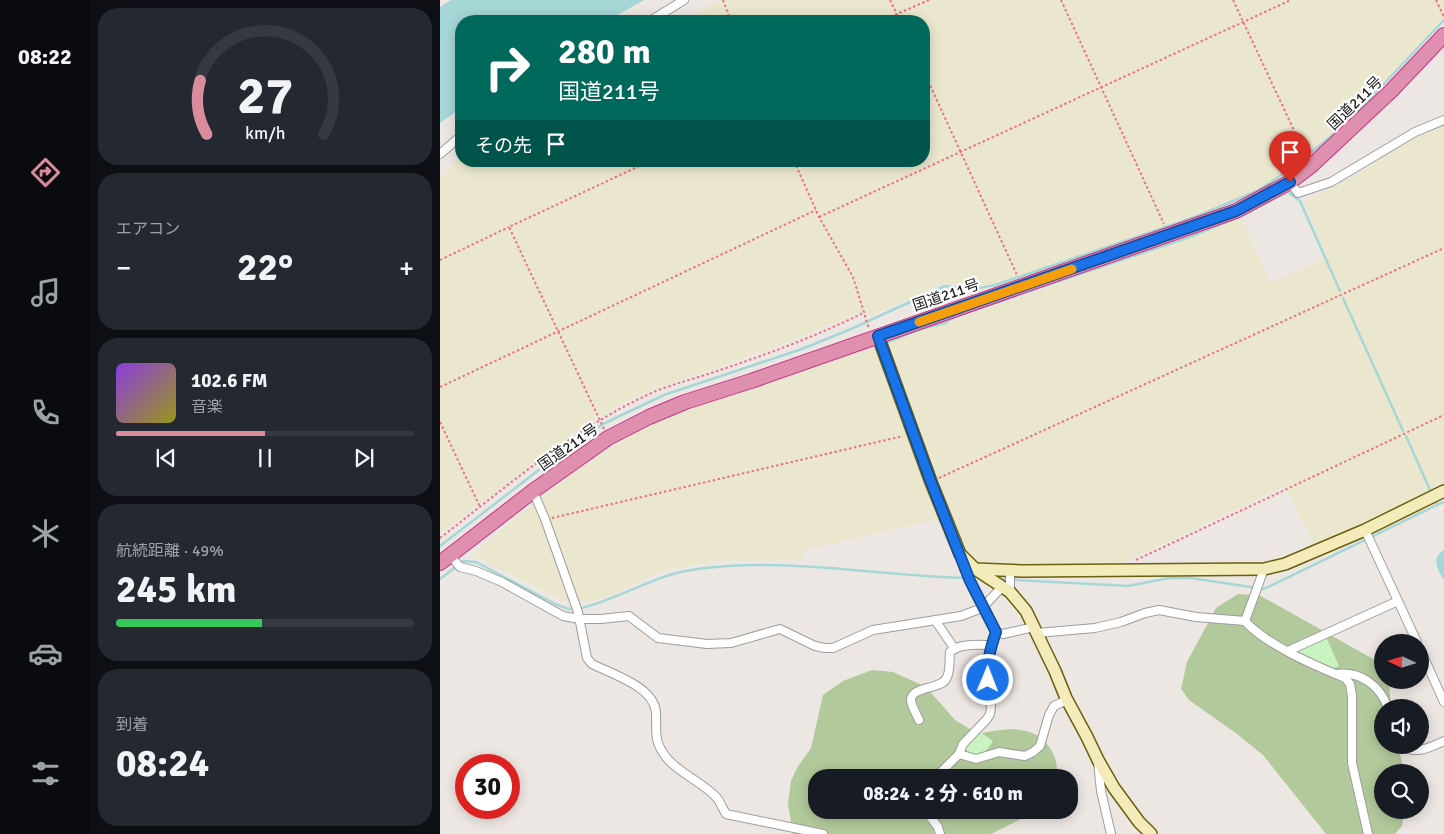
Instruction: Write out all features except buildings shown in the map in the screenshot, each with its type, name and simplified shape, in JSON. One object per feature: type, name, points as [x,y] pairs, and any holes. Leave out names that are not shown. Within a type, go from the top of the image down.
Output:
[{"type":"highway","name":"国道211号","points":[[451,562],[532,491],[608,438],[649,417],[685,402],[751,381],[1236,211],[1290,182],[1311,166],[1391,91],[1444,35]]},
{"type":"street","points":[[660,15],[684,0]]},
{"type":"street","points":[[1290,182],[1298,193],[1331,182],[1415,132],[1444,120]]},
{"type":"street","points":[[440,154],[455,141]]},
{"type":"street","points":[[875,337],[960,554],[973,575],[982,608],[996,632],[1003,634],[1036,630],[1095,628],[1159,610],[1196,617],[1245,621],[1252,629],[1288,651],[1345,678],[1352,690],[1352,763],[1368,834]]},
{"type":"street","points":[[532,491],[545,519],[578,612],[587,658],[592,664],[642,689],[653,701],[656,712],[655,734],[658,745],[667,758],[716,797],[726,814],[823,834]]},
{"type":"street","points":[[973,575],[1006,582],[1264,568],[1285,564],[1366,533],[1444,491]]},
{"type":"street","points":[[1366,533],[1413,634]]},
{"type":"street","points":[[451,562],[502,582],[563,616],[578,612],[629,616],[658,638],[707,644],[731,643],[780,629],[824,648],[833,648],[873,630],[961,616],[982,608],[1006,582]]},
{"type":"street","points":[[1245,621],[1264,568]]},
{"type":"street","points":[[973,575],[1006,582],[1026,611],[1067,700],[1088,737],[1098,760],[1114,788],[1139,822],[1151,834]]},
{"type":"street","points":[[1288,651],[1398,601]]},
{"type":"street","points":[[935,620],[954,648]]},
{"type":"street","points":[[944,769],[959,754],[963,744],[988,719],[990,714],[987,666],[991,645],[996,632]]},
{"type":"street","points":[[919,720],[911,702],[912,697],[917,691],[942,685],[947,679],[950,652],[954,648],[991,645]]},
{"type":"street","points":[[1429,669],[1444,702]]},
{"type":"street","points":[[1334,674],[1351,674],[1369,680],[1380,691],[1384,699]]},
{"type":"street","points":[[959,754],[976,758],[999,752],[1025,756],[1040,746],[1054,706],[1067,700]]},
{"type":"street","points":[[1429,748],[1444,741]]},
{"type":"street","points":[[1098,760],[1100,790],[1111,834]]},
{"type":"street","points":[[932,819],[938,827],[940,834]]},
{"type":"path","points":[[723,0],[729,15]]},
{"type":"path","points":[[890,0],[896,14],[929,0]]},
{"type":"path","points":[[1061,0],[1169,236]]},
{"type":"path","points":[[1233,0],[1311,166]]},
{"type":"path","points":[[930,165],[1291,0]]},
{"type":"path","points":[[1436,0],[1444,17]]},
{"type":"path","points":[[930,85],[1022,286]]},
{"type":"path","points":[[440,260],[637,167]]},
{"type":"path","points":[[797,167],[819,217],[853,277],[875,337]]},
{"type":"path","points":[[819,217],[927,167]]},
{"type":"path","points":[[440,386],[816,210]]},
{"type":"path","points":[[510,227],[608,438]]},
{"type":"path","points":[[931,482],[1444,248]]},
{"type":"path","points":[[1135,560],[1444,415]]},
{"type":"path","points":[[440,422],[480,507]]},
{"type":"path","points":[[545,519],[913,433]]},
{"type":"shaded area","points":[[720,0],[1444,0],[1444,18],[1348,120],[1282,174],[1254,191],[1198,214],[995,285],[940,284],[870,317],[868,309],[790,341],[658,387],[632,398],[581,427],[440,534],[440,178],[455,163],[455,167],[930,167],[930,15],[694,15]]},
{"type":"shaded area","points":[[1444,125],[1444,483],[1314,547],[1285,486],[1121,563],[984,565],[973,561],[964,548],[933,473],[889,342],[1190,238],[1241,217],[1271,283],[1328,257],[1303,202],[1347,180],[1414,138]]},
{"type":"shaded area","points":[[875,346],[938,519],[804,550],[805,560],[720,561],[675,568],[656,573],[614,594],[579,602],[566,602],[473,556],[474,553],[545,493],[600,454],[644,428],[699,405],[785,378]]},
{"type":"green space","points":[[1238,594],[1261,596],[1374,660],[1374,689],[1390,689],[1390,699],[1374,699],[1374,754],[1400,754],[1402,764],[1374,764],[1374,819],[1403,819],[1402,826],[1395,834],[1326,834],[1263,755],[1189,700],[1181,689],[1187,662],[1216,608]]},
{"type":"green space","points":[[1326,637],[1339,666],[1332,669],[1295,651]]},
{"type":"green space","points":[[872,670],[893,672],[926,687],[955,720],[978,734],[1012,729],[1033,733],[1042,738],[1055,758],[1057,769],[808,769],[808,819],[1021,819],[991,834],[793,834],[788,804],[791,781],[797,768],[811,748],[823,695],[843,681]]},
{"type":"green space","points":[[980,732],[993,741],[982,753],[975,755],[967,752],[966,746]]},
{"type":"water","points":[[451,0],[644,0],[618,15],[455,15],[455,112],[440,123],[440,7]]},
{"type":"water","points":[[1444,550],[1444,580],[1437,568],[1436,560]]},
{"type":"waterway","points":[[440,546],[583,436],[605,423],[664,395],[802,349],[945,286],[975,289],[995,285],[1195,217],[1257,191],[1292,168],[1347,123],[1444,20]]},
{"type":"waterway","points":[[1241,216],[1288,192],[1300,201],[1340,291]]},
{"type":"waterway","points":[[888,342],[921,329],[945,323],[956,316],[1190,237],[1234,219]]},
{"type":"waterway","points":[[1343,298],[1403,431]]},
{"type":"waterway","points":[[1406,436],[1430,490]]},
{"type":"waterway","points":[[1436,503],[1437,505],[1444,502]]},
{"type":"waterway","points":[[999,579],[1128,586],[1169,578],[1191,578],[1264,589],[1437,505]]},
{"type":"waterway","points":[[440,579],[463,561],[476,562],[555,604],[567,609],[573,609],[584,608],[679,572],[725,566],[794,566],[966,578]]},
{"type":"slow traffic","points":[[919,322],[1072,269]]},
{"type":"route","points":[[988,680],[989,651],[996,632],[982,608],[970,581],[931,482],[878,336],[1169,236],[1236,211],[1290,182]]}]
